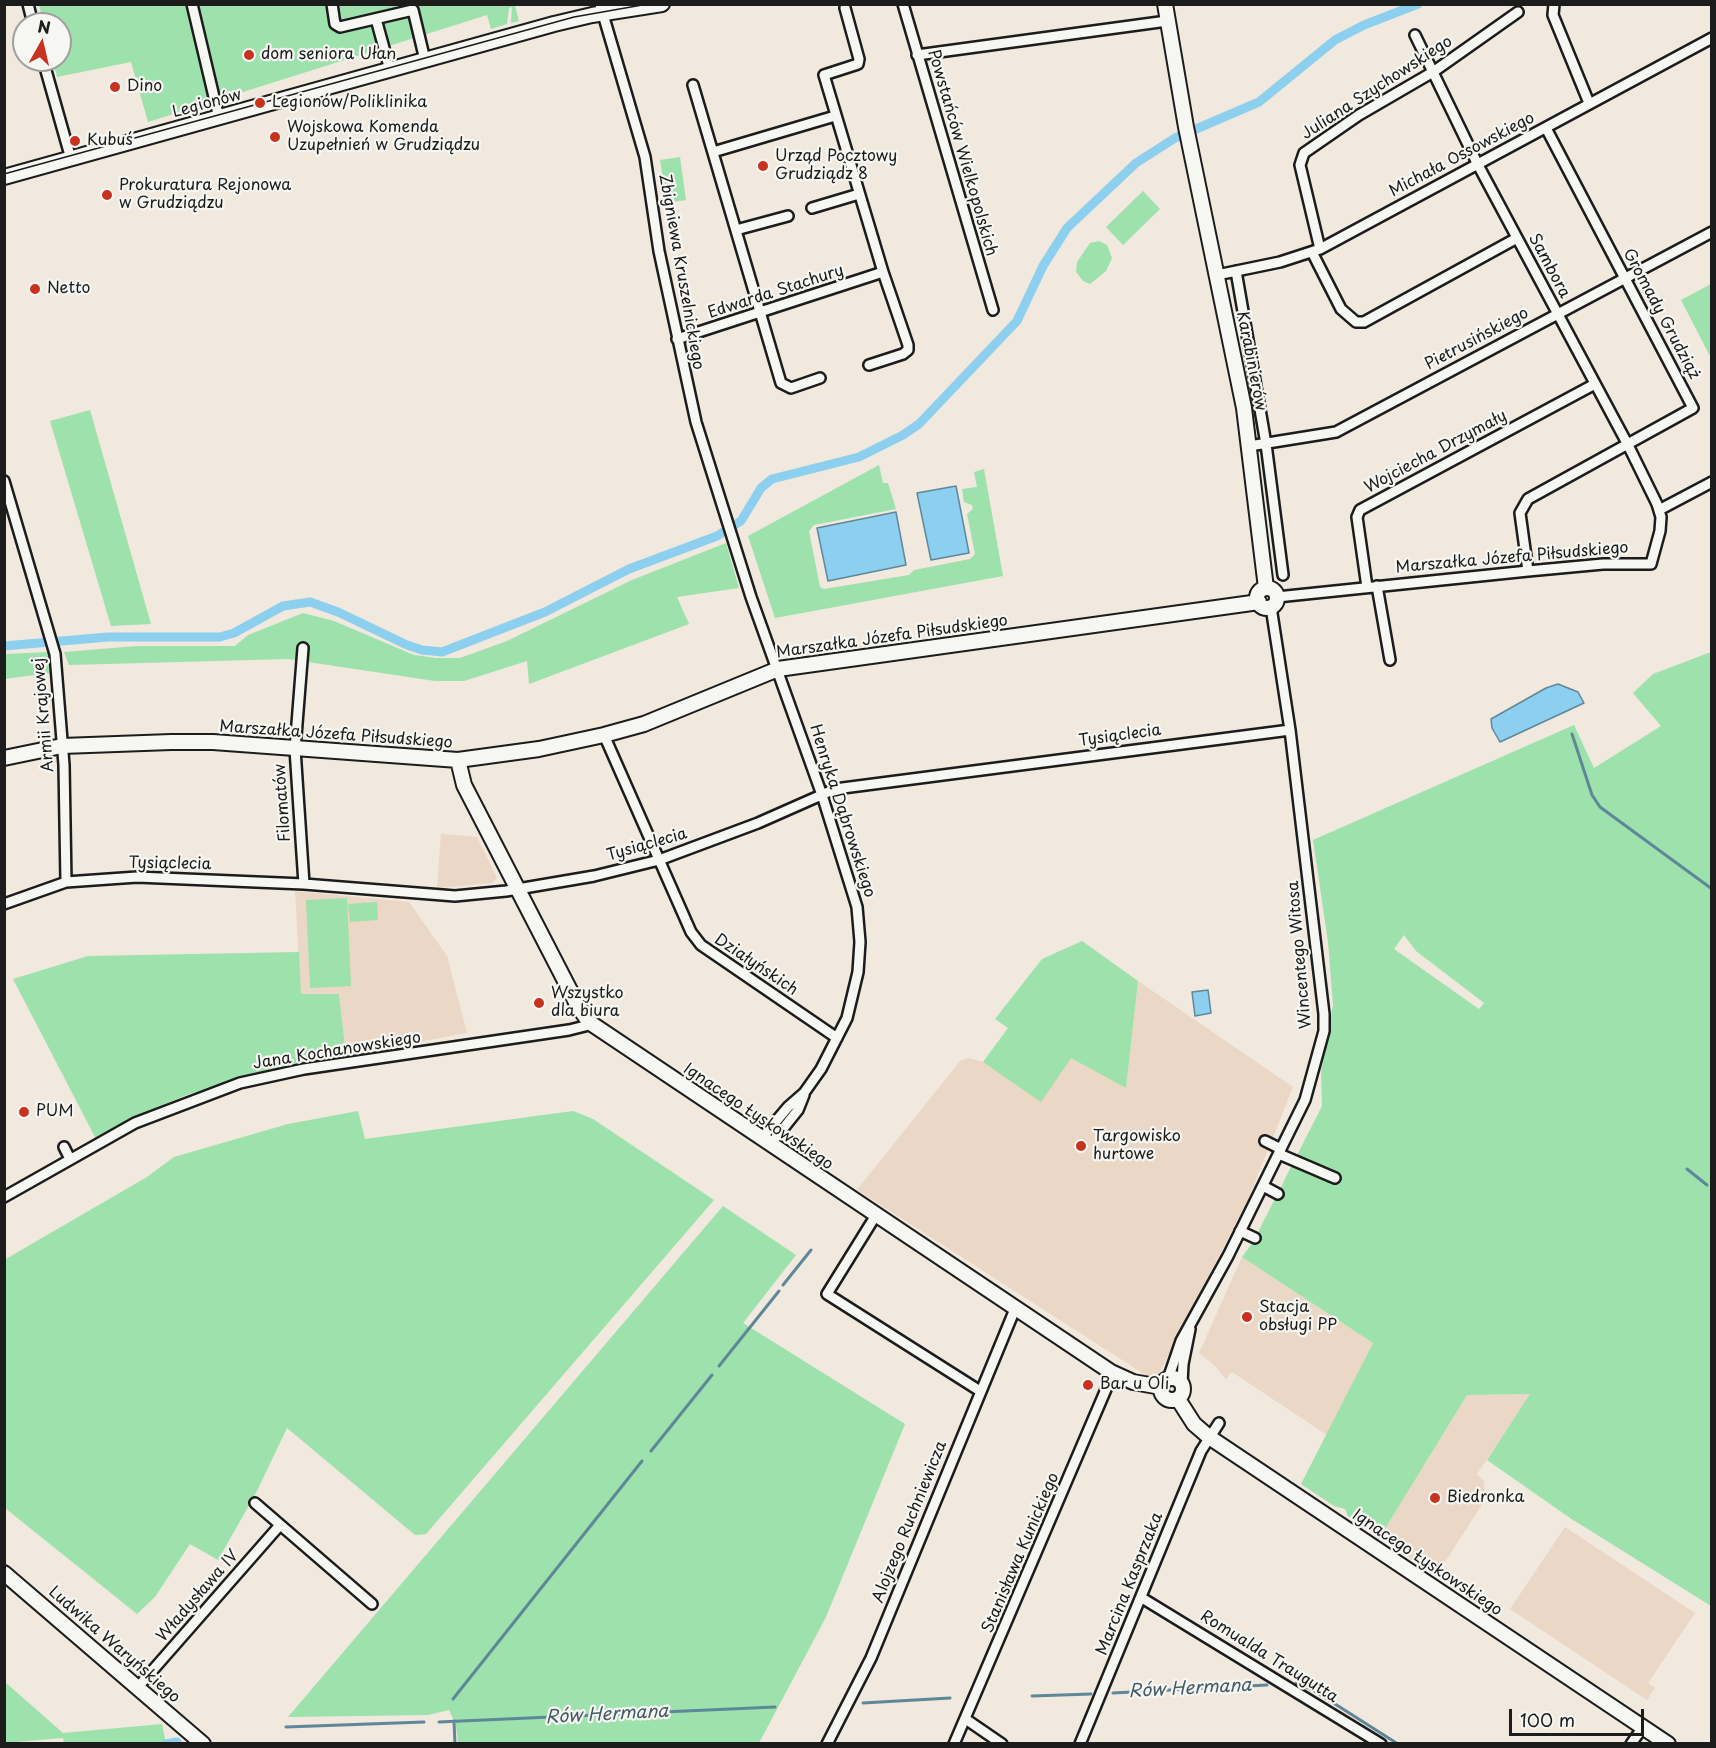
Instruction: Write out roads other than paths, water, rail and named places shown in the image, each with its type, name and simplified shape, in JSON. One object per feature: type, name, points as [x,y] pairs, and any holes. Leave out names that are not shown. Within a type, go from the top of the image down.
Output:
[{"type":"street","points":[[192,4],[219,118]]},
{"type":"street","points":[[332,4],[335,24],[340,27],[376,19],[412,7],[425,60]]},
{"type":"street","name":"Legionów","points":[[4,177],[601,9],[662,4]]},
{"type":"street","name":"Powstańców Wielkopolskich","points":[[903,4],[993,310]]},
{"type":"street","name":"Karabinierów","points":[[1165,4],[1186,127],[1249,446],[1268,599],[1290,730]]},
{"type":"street","points":[[1554,4],[1553,15],[1589,103]]},
{"type":"street","points":[[845,8],[859,59],[858,64],[824,75],[908,350],[903,354],[869,365]]},
{"type":"street","name":"Zbigniewa Kruszelnickiego","points":[[601,9],[645,157],[659,251],[696,422],[732,536]]},
{"type":"street","name":"Juliana Szychowskiego","points":[[1316,250],[1300,165],[1301,157],[1359,115],[1433,72],[1518,12]]},
{"type":"street","points":[[376,19],[390,70]]},
{"type":"street","points":[[917,56],[1167,21]]},
{"type":"street","name":"Sambora","points":[[1415,35],[1477,163],[1628,444],[1659,510],[1660,531],[1651,564]]},
{"type":"street","name":"Michała Ossowskiego","points":[[1217,275],[1316,250],[1712,38]]},
{"type":"street","points":[[46,72],[71,159]]},
{"type":"street","points":[[693,85],[760,312],[785,386],[791,388],[820,378]]},
{"type":"street","points":[[713,152],[835,116]]},
{"type":"street","name":"Gromady Grudziąż","points":[[1528,571],[1520,513],[1523,504],[1528,499],[1693,408],[1546,128]]},
{"type":"street","points":[[812,208],[859,194]]},
{"type":"street","points":[[736,230],[788,216]]},
{"type":"street","name":"Pietrusińskiego","points":[[1249,446],[1336,432],[1712,232]]},
{"type":"street","points":[[1316,250],[1341,309],[1356,322],[1364,322],[1517,238]]},
{"type":"street","points":[[1236,271],[1266,444],[1283,575]]},
{"type":"street","name":"Edwarda Stachury","points":[[677,339],[883,273]]},
{"type":"street","name":"Wojciecha Drzymały","points":[[1372,587],[1357,516],[1360,510],[1595,384]]},
{"type":"street","name":"Armii Krajowej","points":[[4,481],[55,654],[62,746],[66,882]]},
{"type":"street","points":[[1659,510],[1712,482]]},
{"type":"street","name":"Henryka Dąbrowskiego","points":[[732,536],[853,889],[860,942],[853,994],[837,1038],[821,1069],[804,1093],[788,1107],[766,1142]]},
{"type":"street","name":"Marszałka Józefa Piłsudskiego","points":[[4,758],[62,746],[196,742],[458,760],[539,749],[644,724],[778,669],[1268,599],[1603,564],[1651,564]]},
{"type":"street","name":"Marszałka Józefa Piłsudskiego","points":[[1372,587],[1390,660]]},
{"type":"street","name":"Filomatów","points":[[303,648],[295,749],[304,884]]},
{"type":"street","name":"Tysiąclecia","points":[[4,904],[66,882],[137,877],[304,884],[455,896],[517,889],[594,876],[659,860],[758,823],[835,789],[1290,730]]},
{"type":"street","name":"Wincentego Witosa","points":[[1170,1383],[1181,1341],[1190,1328],[1263,1186],[1310,1085],[1324,1021],[1290,730]]},
{"type":"street","name":"Działyńskich","points":[[604,735],[691,932],[701,945],[837,1038]]},
{"type":"street","name":"Ignacego Łyskowskiego","points":[[458,760],[464,785],[578,1006],[589,1022],[1113,1374],[1133,1382],[1170,1383]]},
{"type":"street","name":"Jana Kochanowskiego","points":[[4,1197],[162,1110],[240,1083],[304,1069],[569,1030],[585,1026],[589,1022]]},
{"type":"street","points":[[1265,1141],[1280,1151],[1335,1178]]},
{"type":"street","points":[[64,1147],[70,1159]]},
{"type":"street","points":[[1263,1186],[1278,1194]]},
{"type":"street","points":[[876,1215],[827,1294],[980,1391]]},
{"type":"street","points":[[1240,1231],[1255,1238]]},
{"type":"street","name":"Alojzego Ruchniewicza","points":[[827,1743],[871,1658],[1015,1309]]},
{"type":"street","name":"Wincentego Witosa","points":[[1170,1383],[1183,1364],[1190,1328]]},
{"type":"street","name":"Stanisława Kunickiego","points":[[954,1743],[967,1720],[1113,1374]]},
{"type":"street","points":[[1170,1383],[1184,1390],[1178,1399],[1172,1401],[1165,1398],[1170,1383]]},
{"type":"street","name":"Ignacego Łyskowskiego","points":[[1178,1399],[1194,1424],[1209,1437],[1668,1743]]},
{"type":"street","name":"Marcina Kasprzaka","points":[[1080,1743],[1209,1437],[1219,1423]]},
{"type":"street","points":[[255,1503],[372,1604]]},
{"type":"street","name":"Władysława IV","points":[[138,1688],[280,1525]]},
{"type":"street","name":"Ludwika Waryńskiego","points":[[4,1573],[202,1743]]},
{"type":"street","name":"Romualda Traugutta","points":[[1142,1598],[1381,1743]]},
{"type":"street","points":[[967,1720],[1002,1743]]},
{"type":"street","points":[[1631,1743],[1643,1727]]},
{"type":"water","points":[[956,486],[969,553],[931,560],[917,493]]},
{"type":"water","points":[[896,512],[906,565],[828,581],[817,528]]},
{"type":"water","points":[[1558,684],[1578,692],[1584,703],[1500,742],[1492,728],[1491,719],[1546,688]]},
{"type":"water","points":[[1208,990],[1211,1013],[1195,1016],[1192,992]]},
{"type":"waterway","points":[[4,646],[108,637],[220,637],[234,633],[283,606],[310,602],[338,612],[407,645],[422,650],[442,652],[545,612],[629,569],[717,536],[741,521],[761,488],[772,479],[859,457],[903,435],[919,424],[1017,321],[1043,266],[1067,228],[1136,163],[1175,138],[1259,102],[1335,40],[1364,25],[1418,4]]},
{"type":"waterway","points":[[1572,734],[1592,795],[1600,807],[1712,889]]},
{"type":"waterway","points":[[1687,1169],[1707,1185]]},
{"type":"waterway","points":[[783,1285],[811,1250]]},
{"type":"waterway","points":[[719,1366],[779,1291]]},
{"type":"waterway","points":[[651,1451],[712,1375]]},
{"type":"waterway","points":[[453,1699],[642,1461]]},
{"type":"waterway","name":"Rów Hermana","points":[[1296,1683],[1313,1690],[1398,1744]]},
{"type":"waterway","name":"Rów Hermana","points":[[1113,1693],[1267,1685]]},
{"type":"waterway","name":"Rów Hermana","points":[[1032,1696],[1091,1694]]},
{"type":"waterway","name":"Rów Hermana","points":[[863,1703],[950,1698]]},
{"type":"waterway","name":"Rów Hermana","points":[[439,1722],[775,1707]]},
{"type":"waterway","points":[[454,1721],[455,1744]]},
{"type":"waterway","name":"Rów Hermana","points":[[286,1727],[424,1722]]},
{"type":"waterway","name":"Rów Hermana","points":[[166,1744],[177,1742]]},
{"type":"tram line","points":[[4,174],[574,17],[648,4]]},
{"type":"place","name":"dom seniora Ułan","points":[[249,55]]},
{"type":"place","name":"Dino","points":[[115,87]]},
{"type":"place","name":"Legionów/Poliklinika","points":[[260,103]]},
{"type":"place","name":"Wojskowa Komenda Uzupełnień w Grudziądzu","points":[[275,137]]},
{"type":"place","name":"Kubuś","points":[[75,141]]},
{"type":"place","name":"Urząd Pocztowy Grudziądz 8","points":[[763,166]]},
{"type":"place","name":"Prokuratura Rejonowa w Grudziądzu","points":[[107,195]]},
{"type":"place","name":"Netto","points":[[35,289]]},
{"type":"place","name":"Wszystko dla biura","points":[[539,1003]]},
{"type":"place","name":"PUM","points":[[24,1112]]},
{"type":"place","name":"Targowisko hurtowe","points":[[1081,1146]]},
{"type":"place","name":"Stacja obsługi PP","points":[[1247,1317]]},
{"type":"place","name":"Bar u Oli","points":[[1088,1385]]},
{"type":"place","name":"Biedronka","points":[[1435,1498]]}]
